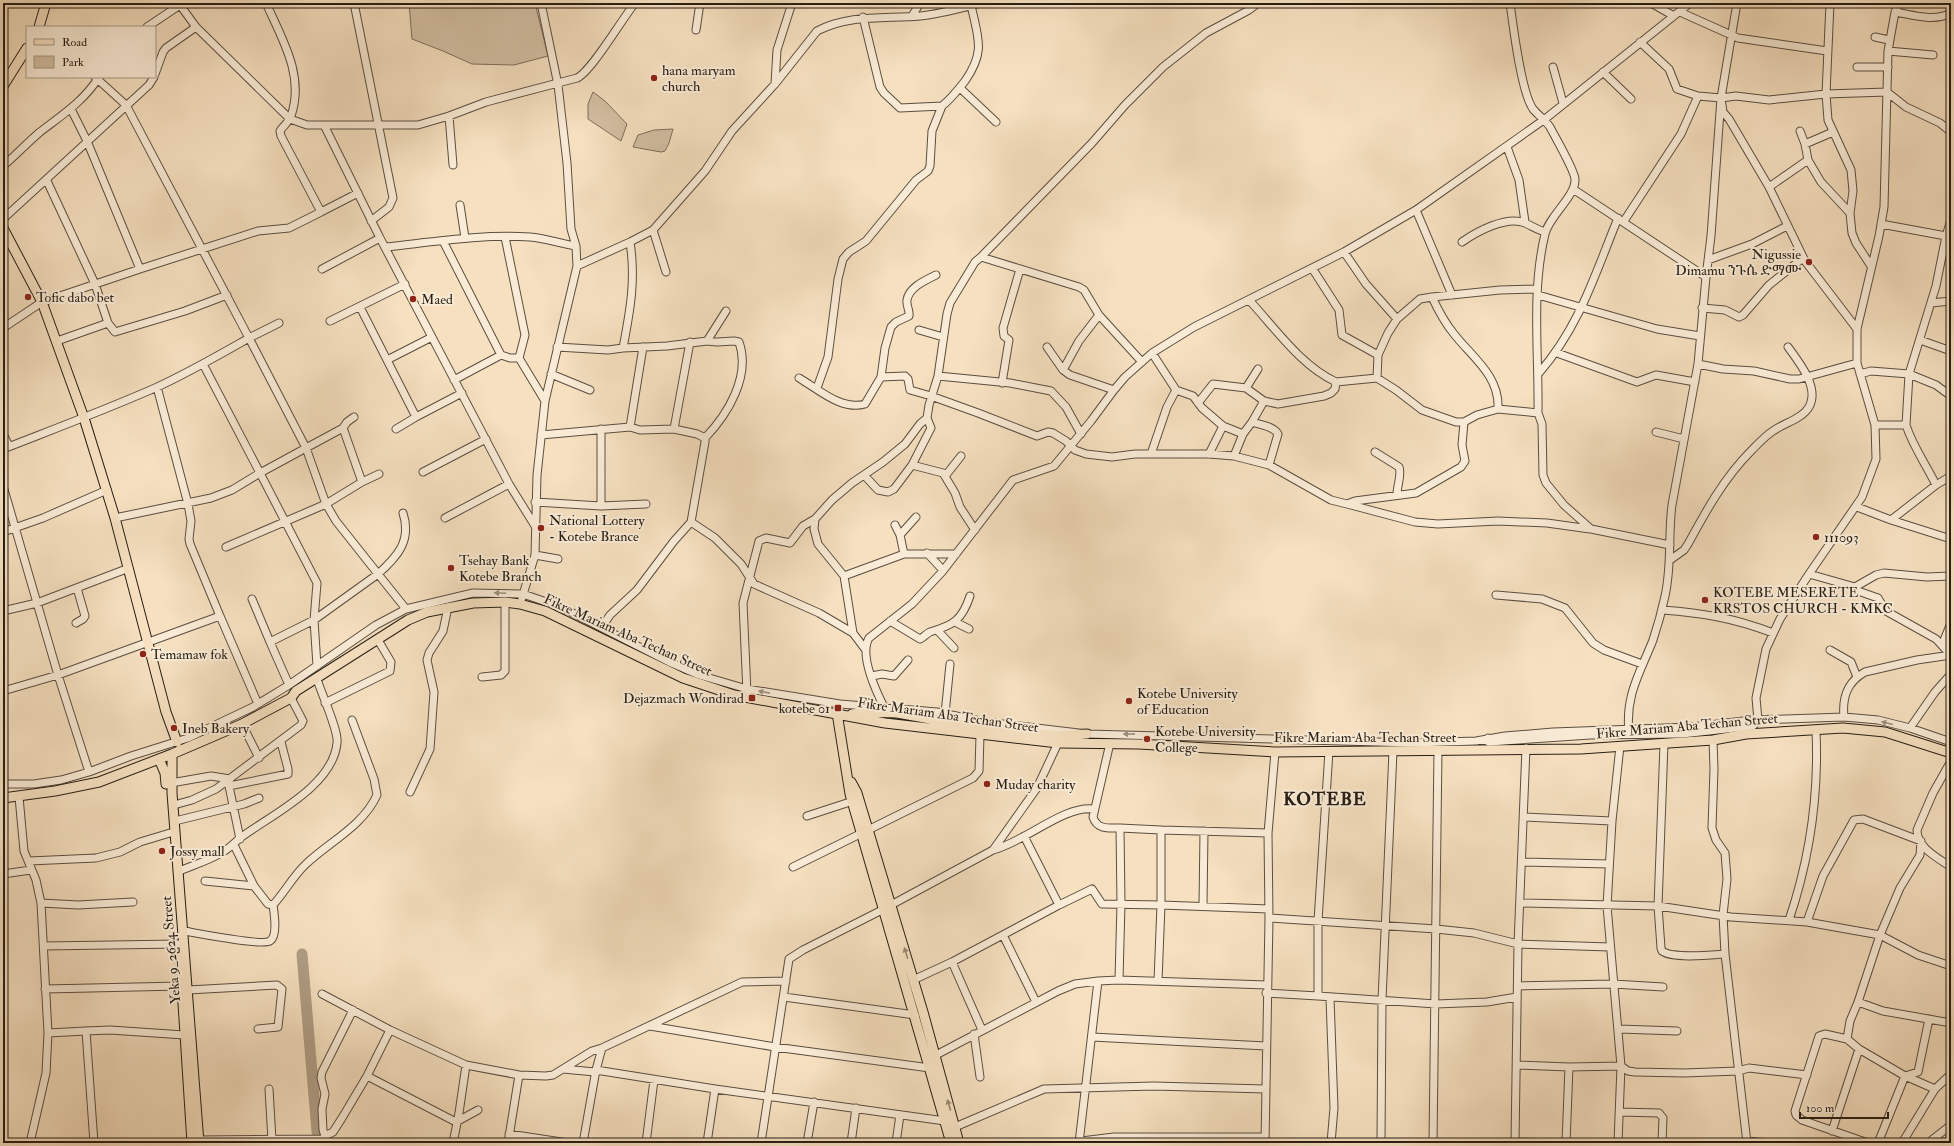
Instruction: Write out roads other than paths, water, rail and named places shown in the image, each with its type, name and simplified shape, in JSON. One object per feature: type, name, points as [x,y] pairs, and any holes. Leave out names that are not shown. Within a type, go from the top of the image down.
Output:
[{"type":"main road","points":[[39,26],[46,3]]},
{"type":"main road","points":[[3,86],[26,50]]},
{"type":"main road","points":[[3,228],[42,302],[84,418],[107,490],[129,568],[166,712],[177,742]]},
{"type":"main road","name":"Fikre Mariam Aba Techan Street","points":[[3,798],[19,797],[99,782],[172,754],[242,724],[291,698],[296,691],[408,620],[427,612],[473,602],[505,602],[520,604],[545,611],[682,678],[885,723],[1058,743],[1110,743],[1275,752],[1476,750],[1526,748],[1581,749],[1713,740],[1746,734],[1816,731],[1843,728],[1885,732],[1951,753]]},
{"type":"main road","points":[[959,1143],[936,1055],[915,1015],[888,907],[865,832],[853,801],[848,778],[841,714],[864,712],[897,714],[1027,733],[1059,736],[1087,734]]},
{"type":"main road","points":[[1476,750],[1488,740]]},
{"type":"main road","name":"Yeka 9_2624 Street","points":[[172,754],[168,773],[174,902],[184,988],[197,1142]]},
{"type":"main road","name":"Yeka 9_2624 Street","points":[[159,759],[168,773],[174,805],[184,931],[184,1035],[197,1142]]},
{"type":"main road","points":[[848,778],[856,793],[865,832]]},
{"type":"main road","points":[[888,907],[914,980],[930,1068],[951,1143]]},
{"type":"street","points":[[266,3],[292,62],[295,96],[290,119],[282,127],[280,131],[281,136],[321,212]]},
{"type":"street","points":[[354,3],[393,198],[389,207],[371,221]]},
{"type":"street","points":[[520,604],[535,555],[535,502],[545,401],[578,266],[576,246],[571,229],[567,164],[558,85],[541,3]]},
{"type":"street","points":[[148,26],[180,4],[196,27],[290,119],[307,125],[409,126],[450,116],[486,102],[558,85],[583,76],[635,3]]},
{"type":"street","points":[[696,30],[700,3]]},
{"type":"street","points":[[775,84],[777,50],[792,3]]},
{"type":"street","points":[[912,16],[920,3]]},
{"type":"street","points":[[578,266],[653,230],[705,171],[732,132],[775,84],[817,31],[825,26],[863,17],[912,16],[981,3]]},
{"type":"street","points":[[864,475],[878,490],[888,492],[894,489],[912,466],[931,428],[927,418],[931,396],[938,376],[943,337],[950,303],[961,283],[981,257],[1092,143],[1125,105],[1163,67],[1206,33],[1249,10],[1258,3]]},
{"type":"street","points":[[1510,3],[1517,53],[1527,95],[1533,109],[1544,119],[1575,178],[1573,189],[1555,213],[1545,232],[1538,292],[1538,413],[1542,424],[1542,467],[1546,482],[1564,505],[1591,529]]},
{"type":"street","points":[[1651,3],[1738,38],[1827,51]]},
{"type":"street","points":[[865,649],[869,638],[923,593],[956,554],[1013,480],[1054,466],[1081,434],[1114,390],[1152,353],[1194,327],[1344,252],[1416,210],[1507,147],[1690,3]]},
{"type":"street","points":[[1629,732],[1631,694],[1653,640],[1662,610],[1669,576],[1669,528],[1698,364],[1702,308],[1711,236],[1721,98],[1737,3]]},
{"type":"street","points":[[1830,3],[1826,94],[1828,120],[1846,156],[1851,170],[1853,191],[1850,213],[1852,233],[1856,243],[1871,266]]},
{"type":"street","points":[[1758,720],[1756,698],[1758,685],[1766,649],[1773,633],[1809,574],[1857,507],[1871,477],[1876,459],[1875,425],[1857,363],[1857,329],[1884,207],[1888,51],[1896,3]]},
{"type":"street","points":[[817,388],[828,357],[838,279],[843,259],[849,252],[866,241],[916,180],[928,171],[930,166],[932,131],[942,106],[960,88],[977,61],[980,50],[971,5]]},
{"type":"street","points":[[1895,12],[1934,18],[1942,18],[1951,14]]},
{"type":"street","points":[[863,17],[880,86],[894,105],[906,109],[934,105],[942,106]]},
{"type":"street","points":[[156,71],[162,52],[196,27]]},
{"type":"street","points":[[1875,37],[1889,40]]},
{"type":"street","points":[[1640,42],[1669,69],[1677,89],[1698,96],[1721,98],[1736,96],[1770,100],[1826,94],[1887,92],[1906,107],[1940,123],[1951,132]]},
{"type":"street","points":[[1888,51],[1933,55]]},
{"type":"street","points":[[1858,67],[1888,66]]},
{"type":"street","points":[[1553,67],[1563,103]]},
{"type":"street","points":[[1603,72],[1630,99]]},
{"type":"street","points":[[3,166],[39,133],[71,109],[88,93],[97,78],[126,105],[306,448],[326,504],[336,521],[406,610]]},
{"type":"street","points":[[3,219],[47,180],[87,140],[149,84],[153,78]]},
{"type":"street","points":[[960,88],[996,122]]},
{"type":"street","points":[[1539,373],[1557,353],[1582,306],[1621,220],[1681,134],[1698,96]]},
{"type":"street","points":[[1721,98],[1723,112],[1729,119],[1769,187],[1803,258],[1833,300],[1857,329]]},
{"type":"street","points":[[71,109],[87,140],[140,269]]},
{"type":"street","points":[[450,116],[453,165]]},
{"type":"street","points":[[324,125],[371,221],[386,247],[454,380],[509,484],[536,528]]},
{"type":"street","points":[[1800,131],[1805,144],[1808,160],[1821,182],[1850,213]]},
{"type":"street","points":[[1805,144],[1833,132]]},
{"type":"street","points":[[1507,147],[1519,180],[1525,222]]},
{"type":"street","points":[[1769,187],[1808,160]]},
{"type":"street","points":[[47,180],[95,284],[108,323],[115,332],[120,332],[185,311],[227,295]]},
{"type":"street","points":[[1573,189],[1706,277]]},
{"type":"street","points":[[3,328],[42,302],[266,229],[289,228],[358,192]]},
{"type":"street","points":[[460,205],[465,238]]},
{"type":"street","points":[[1416,210],[1452,295]]},
{"type":"street","points":[[1936,485],[1930,472],[1912,444],[1906,425],[1909,374],[1936,286],[1951,220]]},
{"type":"street","points":[[1462,242],[1474,234],[1493,226],[1517,222],[1525,222],[1545,232]]},
{"type":"street","points":[[1881,224],[1948,236]]},
{"type":"street","points":[[1708,260],[1752,244],[1787,226]]},
{"type":"street","points":[[653,230],[666,272]]},
{"type":"street","points":[[386,247],[465,238],[505,237],[531,237],[576,246]]},
{"type":"street","points":[[505,237],[525,336],[519,358],[545,401]]},
{"type":"street","points":[[322,269],[380,238]]},
{"type":"street","points":[[444,241],[501,355],[510,358],[519,358]]},
{"type":"street","points":[[624,348],[633,292],[634,267],[630,242]]},
{"type":"street","points":[[1344,252],[1366,284],[1397,319]]},
{"type":"street","points":[[981,257],[1079,286],[1084,290],[1099,314],[1142,362]]},
{"type":"street","points":[[1702,308],[1725,310],[1739,317],[1743,315],[1769,285],[1803,258]]},
{"type":"street","points":[[1312,268],[1339,310],[1342,335],[1378,354]]},
{"type":"street","points":[[1002,383],[1009,340],[1004,336],[1003,328],[1020,269]]},
{"type":"street","points":[[800,378],[838,401],[853,406],[865,404],[881,377],[885,348],[891,327],[896,322],[909,316],[907,300],[910,291],[936,274]]},
{"type":"street","points":[[330,321],[405,284]]},
{"type":"street","points":[[1377,378],[1378,354],[1388,333],[1397,319],[1420,299],[1432,297],[1538,292],[1657,329],[1700,336]]},
{"type":"street","points":[[1432,297],[1440,315],[1454,335],[1484,367],[1495,389],[1498,409]]},
{"type":"street","points":[[1249,300],[1306,362],[1322,376],[1336,382],[1377,378],[1396,390],[1422,410],[1456,422],[1464,422],[1481,414],[1498,409],[1538,413]]},
{"type":"street","points":[[1931,303],[1951,301]]},
{"type":"street","points":[[360,307],[416,418]]},
{"type":"street","points":[[707,340],[726,311]]},
{"type":"street","points":[[1063,370],[1083,336],[1099,314]]},
{"type":"street","points":[[57,341],[108,323]]},
{"type":"street","points":[[3,434],[6,447],[84,418],[157,387],[279,323]]},
{"type":"street","points":[[919,330],[943,337]]},
{"type":"street","points":[[387,360],[432,337]]},
{"type":"street","points":[[557,348],[608,350],[707,340],[717,342],[734,341],[739,342],[743,358],[738,387],[723,415],[705,438],[706,447],[691,522],[674,540],[637,590],[610,614],[602,627]]},
{"type":"street","points":[[1920,340],[1951,351]]},
{"type":"street","points":[[674,429],[690,342]]},
{"type":"street","points":[[630,427],[643,347]]},
{"type":"street","points":[[1047,347],[1063,370],[1079,379],[1114,390]]},
{"type":"street","points":[[1670,560],[1684,550],[1713,499],[1731,473],[1773,431],[1801,415],[1808,408],[1811,400],[1808,377],[1788,347]]},
{"type":"street","points":[[1152,353],[1176,390],[1193,396],[1198,403],[1223,426],[1243,434]]},
{"type":"street","points":[[1557,353],[1637,382],[1656,375],[1695,382]]},
{"type":"street","points":[[454,380],[501,355]]},
{"type":"street","points":[[1698,364],[1723,370],[1762,372],[1790,379],[1808,377],[1857,363]]},
{"type":"street","points":[[203,364],[317,583],[314,620],[317,666]]},
{"type":"street","points":[[1246,388],[1258,369]]},
{"type":"street","points":[[1860,374],[1871,371],[1909,374],[1936,385],[1951,396]]},
{"type":"street","points":[[551,374],[590,390]]},
{"type":"street","points":[[881,377],[905,376],[908,379],[910,390],[931,396],[1037,436],[1048,432],[1053,433],[1080,453],[1112,457],[1151,454],[1210,454],[1234,456],[1269,465],[1331,500],[1415,522],[1438,524],[1498,521],[1547,523],[1591,529],[1670,545]]},
{"type":"street","points":[[938,376],[1048,390],[1055,393],[1066,407],[1081,434]]},
{"type":"street","points":[[1198,403],[1213,384],[1246,388],[1264,401],[1278,404],[1324,396],[1331,393],[1335,389],[1336,382]]},
{"type":"street","points":[[157,387],[188,504],[191,525],[189,540],[190,544],[258,704]]},
{"type":"street","points":[[1151,454],[1166,407],[1176,390]]},
{"type":"street","points":[[396,429],[462,393]]},
{"type":"street","points":[[1234,456],[1243,434],[1264,401]]},
{"type":"street","points":[[115,518],[188,504],[220,495],[343,428],[346,422],[354,417]]},
{"type":"street","points":[[747,693],[742,613],[743,603],[756,551],[762,539],[766,538],[790,543],[803,526],[815,519],[832,500],[900,448],[927,418]]},
{"type":"street","points":[[1252,422],[1270,428],[1278,434],[1269,465]]},
{"type":"street","points":[[1347,504],[1356,501],[1416,492],[1448,476],[1461,467],[1464,461],[1462,445],[1464,422]]},
{"type":"street","points":[[1875,425],[1906,425]]},
{"type":"street","points":[[1210,454],[1223,426]]},
{"type":"street","points":[[541,436],[630,427],[640,430],[674,429],[697,434],[705,438]]},
{"type":"street","points":[[343,428],[362,482]]},
{"type":"street","points":[[601,429],[601,506]]},
{"type":"street","points":[[1656,432],[1684,439]]},
{"type":"street","points":[[423,472],[486,439]]},
{"type":"street","points":[[1375,452],[1399,467],[1400,471],[1397,482],[1397,494]]},
{"type":"street","points":[[946,475],[961,456]]},
{"type":"street","points":[[912,466],[936,470],[946,475],[960,506],[975,530]]},
{"type":"street","points":[[226,547],[326,504],[362,482],[379,474]]},
{"type":"street","points":[[1891,520],[1936,485],[1951,476]]},
{"type":"street","points":[[445,518],[509,484]]},
{"type":"street","points":[[3,486],[58,675],[89,772]]},
{"type":"street","points":[[3,532],[44,518],[107,490]]},
{"type":"street","points":[[535,502],[601,506],[646,504]]},
{"type":"street","points":[[1857,507],[1891,520],[1951,539]]},
{"type":"street","points":[[270,642],[314,620],[378,574],[398,554],[407,529],[403,513]]},
{"type":"street","points":[[900,535],[916,517]]},
{"type":"street","points":[[815,519],[814,529],[818,544],[844,576],[853,633]]},
{"type":"street","points":[[691,522],[708,532],[718,541],[741,564],[754,584],[819,612],[853,633],[865,649],[875,691],[884,707]]},
{"type":"street","points":[[895,525],[900,535],[904,554]]},
{"type":"street","points":[[927,553],[940,567]]},
{"type":"street","points":[[844,576],[904,554],[956,554]]},
{"type":"street","points":[[535,555],[558,559]]},
{"type":"street","points":[[3,611],[37,603],[129,568]]},
{"type":"street","points":[[1855,587],[1876,575],[1884,573],[1927,577],[1951,576]]},
{"type":"street","points":[[1809,574],[1855,587],[1858,591],[1878,598],[1886,612],[1936,639],[1951,654]]},
{"type":"street","points":[[76,623],[85,616],[77,588]]},
{"type":"street","points":[[3,784],[34,784],[61,780],[177,742],[258,704],[289,685],[376,626],[406,610],[473,593],[522,594],[561,607],[669,662],[747,693],[945,714],[986,722],[1087,734],[1150,734],[1370,743],[1456,742],[1692,728],[1758,720],[1844,717],[1878,720],[1910,728],[1951,742]]},
{"type":"street","points":[[1496,594],[1542,599],[1565,608],[1593,643],[1604,650],[1642,664]]},
{"type":"street","points":[[890,621],[920,639],[927,634],[938,631],[955,622],[966,608],[970,596]]},
{"type":"street","points":[[252,599],[289,685]]},
{"type":"street","points":[[482,677],[501,675],[505,671],[505,602]]},
{"type":"street","points":[[410,792],[430,749],[434,692],[427,660],[428,654],[443,631],[448,607]]},
{"type":"street","points":[[1662,610],[1712,614],[1736,620],[1773,633]]},
{"type":"street","points":[[3,691],[58,675],[220,616]]},
{"type":"street","points":[[955,622],[969,629]]},
{"type":"street","points":[[1942,645],[1951,623]]},
{"type":"street","points":[[938,631],[954,648]]},
{"type":"street","points":[[325,703],[390,671],[392,662],[378,640]]},
{"type":"street","points":[[1830,650],[1851,662],[1857,677]]},
{"type":"street","points":[[1844,717],[1843,702],[1845,693],[1850,684],[1865,672],[1951,654]]},
{"type":"street","points":[[872,676],[882,674],[894,676],[908,660]]},
{"type":"street","points":[[945,714],[950,664]]},
{"type":"street","points":[[1910,728],[1935,692],[1951,674]]},
{"type":"street","points":[[179,871],[221,853],[234,845],[240,839],[277,814],[317,782],[331,763],[335,756],[338,737],[317,679]]},
{"type":"street","points":[[869,706],[875,691]]},
{"type":"street","points":[[174,805],[205,795],[228,782],[281,742],[303,723],[291,698]]},
{"type":"street","points":[[184,931],[269,942],[274,934],[275,914],[273,905],[298,872],[354,824],[367,810],[377,795],[374,779],[352,720]]},
{"type":"street","points":[[242,724],[259,758]]},
{"type":"street","points":[[1789,920],[1806,862],[1811,838],[1817,769],[1816,731]]},
{"type":"street","points":[[792,867],[973,778],[979,771],[980,735]]},
{"type":"street","points":[[1713,740],[1714,774],[1712,828],[1716,840],[1722,846],[1725,853],[1727,879],[1723,915],[1725,954],[1747,1142],[1768,1143]]},
{"type":"street","points":[[171,783],[211,776],[228,782],[286,775],[288,769],[281,742]]},
{"type":"street","points":[[993,850],[1037,788],[1058,743]]},
{"type":"street","points":[[1110,743],[1094,809],[1095,823],[1099,827],[1268,833]]},
{"type":"street","points":[[1664,744],[1658,906],[1662,951],[1667,954],[1700,956],[1725,954]]},
{"type":"street","points":[[1618,1143],[1621,1066],[1619,1029],[1613,984],[1607,906],[1612,822],[1620,746]]},
{"type":"street","points":[[1526,748],[1518,944],[1515,1142],[1567,1143],[1569,1067]]},
{"type":"street","points":[[1433,1143],[1436,1004],[1438,750]]},
{"type":"street","points":[[1318,996],[1318,921],[1329,751]]},
{"type":"street","points":[[1382,1143],[1382,1000],[1384,925],[1393,751]]},
{"type":"street","points":[[1065,1143],[1114,1137],[1265,1140],[1266,993],[1269,918],[1268,833],[1275,752]]},
{"type":"street","points":[[1951,761],[1919,824],[1917,834],[1928,852],[1951,867]]},
{"type":"street","points":[[228,782],[240,839]]},
{"type":"street","points":[[19,797],[24,851],[32,870],[41,903],[48,1033],[46,1073],[30,1143]]},
{"type":"street","points":[[175,821],[252,802],[259,798]]},
{"type":"street","points":[[807,816],[853,801]]},
{"type":"street","points":[[760,1143],[789,959],[795,954],[888,907],[993,850],[1079,809],[1094,809]]},
{"type":"street","points":[[1524,817],[1612,822]]},
{"type":"street","points":[[1807,922],[1823,876],[1854,820],[1863,819],[1921,841]]},
{"type":"street","points":[[1118,980],[1121,903],[1120,828]]},
{"type":"street","points":[[1158,981],[1161,905],[1161,830]]},
{"type":"street","points":[[1203,905],[1204,831]]},
{"type":"street","points":[[29,861],[96,858],[120,852],[140,842],[170,833]]},
{"type":"street","points":[[1024,836],[1059,905]]},
{"type":"street","points":[[1847,1039],[1850,1021],[1858,1002],[1880,935],[1900,888],[1920,855],[1921,841]]},
{"type":"street","points":[[234,845],[254,886],[268,904],[273,905]]},
{"type":"street","points":[[1522,862],[1609,864]]},
{"type":"street","points":[[3,874],[32,870]]},
{"type":"street","points":[[205,881],[254,886]]},
{"type":"street","points":[[914,980],[952,962],[1092,889],[1100,903],[1203,905],[1269,909]]},
{"type":"street","points":[[41,903],[78,905],[133,902]]},
{"type":"street","points":[[1520,903],[1658,906],[1731,917],[1807,922],[1880,935],[1918,955],[1951,966]]},
{"type":"street","points":[[1269,918],[1436,929],[1474,934],[1518,944],[1610,947]]},
{"type":"street","points":[[1003,935],[1036,1002]]},
{"type":"street","points":[[44,946],[179,944]]},
{"type":"street","points":[[952,962],[982,1030]]},
{"type":"street","points":[[936,1055],[1036,1002],[1075,984],[1118,980],[1267,985]]},
{"type":"street","points":[[322,994],[390,1030],[466,1065],[519,1075],[546,1076],[592,1051],[602,1048],[650,1026],[742,982],[786,981]]},
{"type":"street","points":[[1079,1142],[1084,1088],[1092,1037],[1098,981]]},
{"type":"street","points":[[1518,986],[1613,984],[1663,987]]},
{"type":"street","points":[[45,989],[184,988],[277,985],[282,989],[278,1026],[258,1028]]},
{"type":"street","points":[[1266,993],[1436,1004],[1487,1002],[1517,997]]},
{"type":"street","points":[[784,996],[915,1015]]},
{"type":"street","points":[[1330,998],[1334,1108],[1331,1143]]},
{"type":"street","points":[[1858,1002],[1883,1011],[1951,1023]]},
{"type":"street","points":[[323,1138],[322,1109],[325,1094],[321,1078],[322,1072],[353,1010]]},
{"type":"street","points":[[1905,1076],[1918,1072],[1929,1019]]},
{"type":"street","points":[[650,1026],[775,1047],[930,1068]]},
{"type":"street","points":[[1619,1029],[1677,1031]]},
{"type":"street","points":[[48,1033],[110,1030],[184,1035]]},
{"type":"street","points":[[197,1142],[323,1138],[336,1129],[367,1076],[390,1030]]},
{"type":"street","points":[[86,1031],[94,1143]]},
{"type":"street","points":[[974,1034],[980,1077]]},
{"type":"street","points":[[1868,1143],[1802,1120],[1796,1115],[1795,1111],[1819,1036],[1825,1034],[1847,1039],[1859,1049],[1905,1076],[1935,1089]]},
{"type":"street","points":[[1092,1037],[1266,1046]]},
{"type":"street","points":[[583,1143],[595,1071],[602,1048]]},
{"type":"street","points":[[1832,1131],[1859,1049]]},
{"type":"street","points":[[453,1143],[458,1121],[466,1065]]},
{"type":"street","points":[[1517,1065],[1569,1067],[1621,1066],[1628,1071],[1635,1072],[1684,1073],[1756,1069],[1807,1075]]},
{"type":"street","points":[[563,1068],[595,1071],[945,1121]]},
{"type":"street","points":[[1902,1143],[1935,1089],[1951,1074]]},
{"type":"street","points":[[508,1143],[519,1075]]},
{"type":"street","points":[[367,1076],[448,1119],[458,1121],[478,1110]]},
{"type":"street","points":[[1878,1143],[1905,1076]]},
{"type":"street","points":[[646,1143],[654,1080]]},
{"type":"street","points":[[955,1128],[1044,1088],[1154,1086],[1265,1089]]},
{"type":"street","points":[[269,1089],[272,1140]]},
{"type":"street","points":[[707,1143],[715,1089]]},
{"type":"street","points":[[807,1143],[814,1102]]},
{"type":"street","points":[[851,1143],[856,1108]]},
{"type":"street","points":[[1620,1112],[1659,1113],[1663,1118],[1662,1143]]},
{"type":"street","points":[[896,1143],[900,1115]]},
{"type":"street","points":[[1928,1143],[1951,1125]]},
{"type":"street","points":[[510,1134],[568,1143]]},
{"type":"street","points":[[323,1138],[332,1143]]},
{"type":"waterway","points":[[302,954],[318,1143]]},
{"type":"place","name":"hana maryam church","points":[[654,78]]},
{"type":"place","name":"Nigussie Dimamu ንጉሴ ድማሙ","points":[[1809,262]]},
{"type":"place","name":"Tofic dabo bet","points":[[28,297]]},
{"type":"place","name":"Maed","points":[[413,299]]},
{"type":"place","name":"National Lottery - Kotebe Brance","points":[[541,528]]},
{"type":"place","name":"111093","points":[[1816,537]]},
{"type":"place","name":"Tsehay Bank Kotebe Branch","points":[[451,568]]},
{"type":"place","name":"KOTEBE MESERETE KRSTOS CHURCH - KMKC","points":[[1705,600]]},
{"type":"place","name":"Temamaw fok","points":[[143,654]]},
{"type":"place","name":"Dejazmach Wondirad","points":[[752,698]]},
{"type":"place","name":"Kotebe University of Education","points":[[1129,701]]},
{"type":"place","name":"kotebe 01","points":[[838,708]]},
{"type":"place","name":"Ineb Bakery","points":[[174,728]]},
{"type":"place","name":"Kotebe University College","points":[[1147,739]]},
{"type":"place","name":"Muday charity","points":[[987,784]]},
{"type":"place","name":"Jossy mall","points":[[162,851]]},
{"type":"district","name":"KOTEBE","points":[[1325,799]]}]
